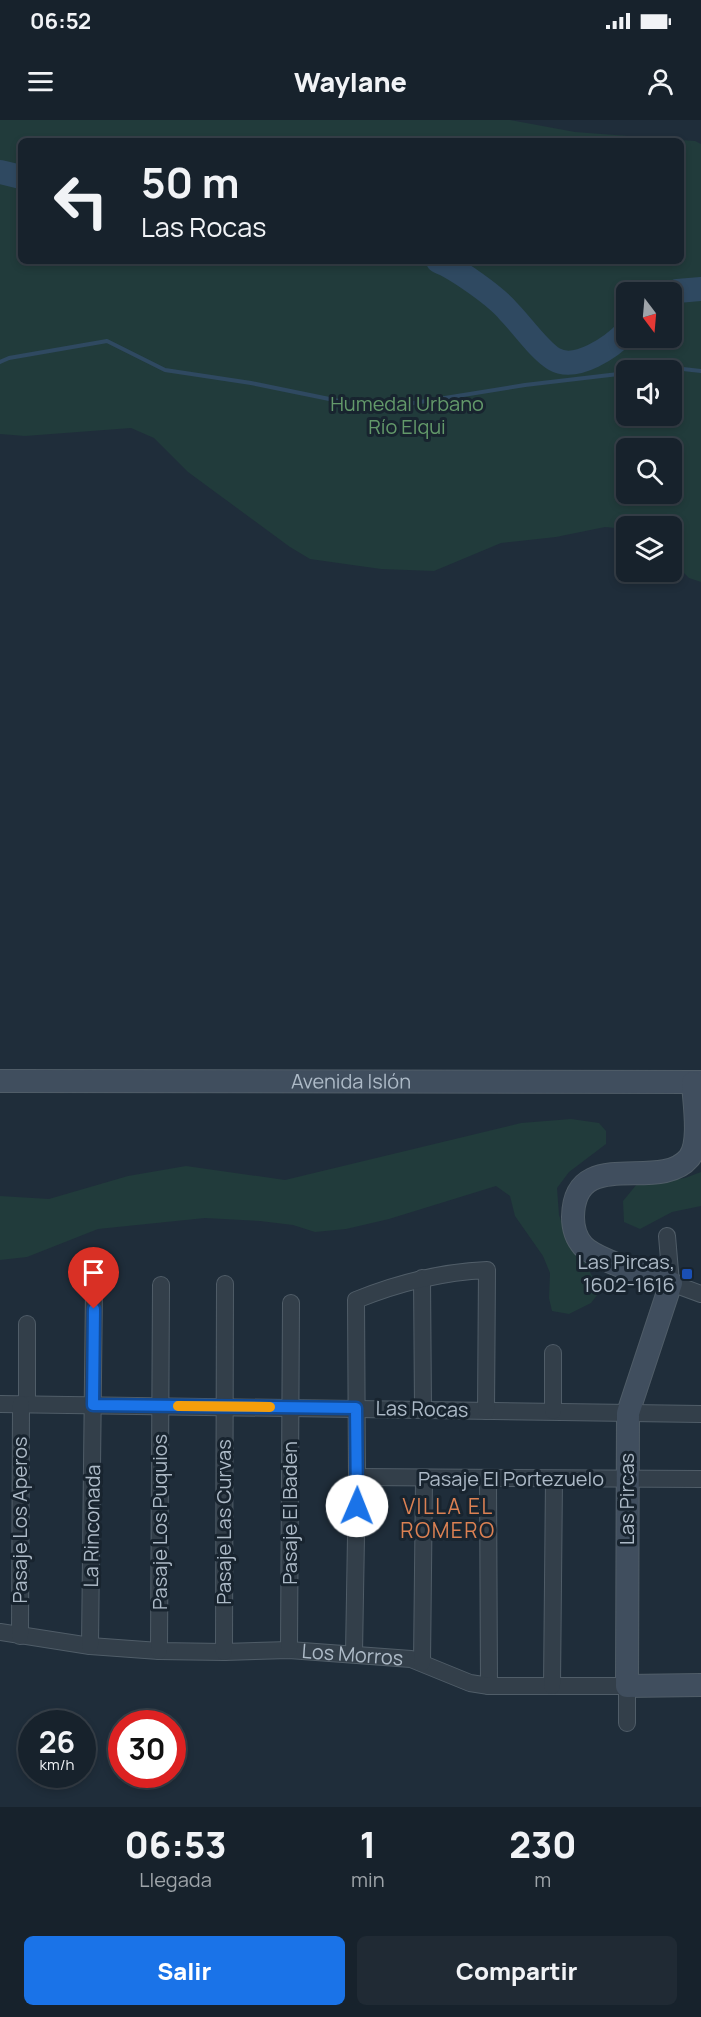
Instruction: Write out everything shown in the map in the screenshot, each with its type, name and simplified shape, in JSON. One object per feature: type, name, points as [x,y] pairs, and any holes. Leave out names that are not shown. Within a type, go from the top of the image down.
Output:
[{"type":"street","name":"Avenida Islón","points":[[0,1081],[697,1083]]},
{"type":"street","points":[[697,1083],[697,1142],[694,1153],[687,1161],[676,1168],[661,1171],[607,1174],[594,1177],[585,1184],[577,1197],[573,1209],[573,1222],[577,1236],[584,1247],[616,1263],[701,1294]]},
{"type":"street","points":[[667,1236],[671,1283]]},
{"type":"street","points":[[354,1654],[357,1477],[356,1300],[422,1278],[487,1270],[486,1411]]},
{"type":"street","points":[[422,1278],[423,1409]]},
{"type":"street","name":"Las Pircas","points":[[627,1723],[628,1413],[671,1283]]},
{"type":"street","name":"Pasaje Las Curvas","points":[[224,1652],[225,1284]]},
{"type":"street","name":"Pasaje Los Puquios","points":[[159,1651],[162,1285]]},
{"type":"street","name":"La Rinconada","points":[[90,1646],[94,1288]]},
{"type":"street","name":"Pasaje El Baden","points":[[289,1650],[291,1304]]},
{"type":"street","name":"Pasaje Los Aperos","points":[[20,1636],[27,1324]]},
{"type":"street","points":[[553,1353],[553,1412]]},
{"type":"street","name":"Las Rocas","points":[[0,1404],[701,1414]]},
{"type":"street","name":"Pasaje El Portezuelo","points":[[357,1477],[701,1479]]},
{"type":"street","points":[[422,1663],[424,1479]]},
{"type":"street","points":[[488,1479],[489,1686]]},
{"type":"street","points":[[552,1686],[554,1479]]},
{"type":"street","name":"Los Morros","points":[[0,1632],[90,1646],[159,1651],[289,1650],[411,1659],[470,1683],[489,1686],[701,1685]]},
{"type":"green space","name":"Humedal Urbano Río Elqui","points":[[0,120],[510,120],[575,132],[655,138],[18,138],[18,264],[684,264],[684,140],[701,144],[701,582],[689,578],[682,571],[682,516],[616,516],[616,528],[605,527],[556,537],[501,543],[434,571],[381,569],[310,559],[290,547],[188,472],[154,438],[131,428],[25,436],[0,434]]},
{"type":"green space","points":[[571,1119],[599,1123],[606,1131],[606,1144],[569,1172],[557,1188],[559,1215],[569,1244],[586,1264],[597,1286],[598,1294],[591,1303],[569,1314],[552,1311],[549,1298],[550,1273],[543,1256],[515,1216],[510,1196],[496,1186],[389,1219],[346,1229],[315,1232],[293,1225],[205,1218],[98,1229],[27,1257],[0,1260],[0,1196],[49,1199],[128,1176],[186,1166],[285,1180],[521,1123]]},
{"type":"green space","points":[[701,1172],[701,1206],[672,1212],[640,1229],[624,1222],[623,1201],[637,1184],[685,1178]]},
{"type":"waterway","points":[[0,172],[18,176]]},
{"type":"waterway","points":[[444,264],[486,291],[554,359],[563,362],[583,360],[616,341]]},
{"type":"waterway","points":[[682,291],[701,289]]},
{"type":"waterway","points":[[0,362],[9,358],[107,341],[165,370],[251,383],[344,402],[395,406],[525,385],[616,374]]},
{"type":"waterway","points":[[682,369],[701,371]]},
{"type":"slow traffic","points":[[178,1406],[270,1407]]},
{"type":"place","name":"Las Pircas, 1602-1616","points":[[687,1274]]},
{"type":"district","name":"VILLA EL ROMERO","points":[[448,1519]]},
{"type":"route","points":[[94,1309],[93,1405],[356,1408],[357,1506]]}]
